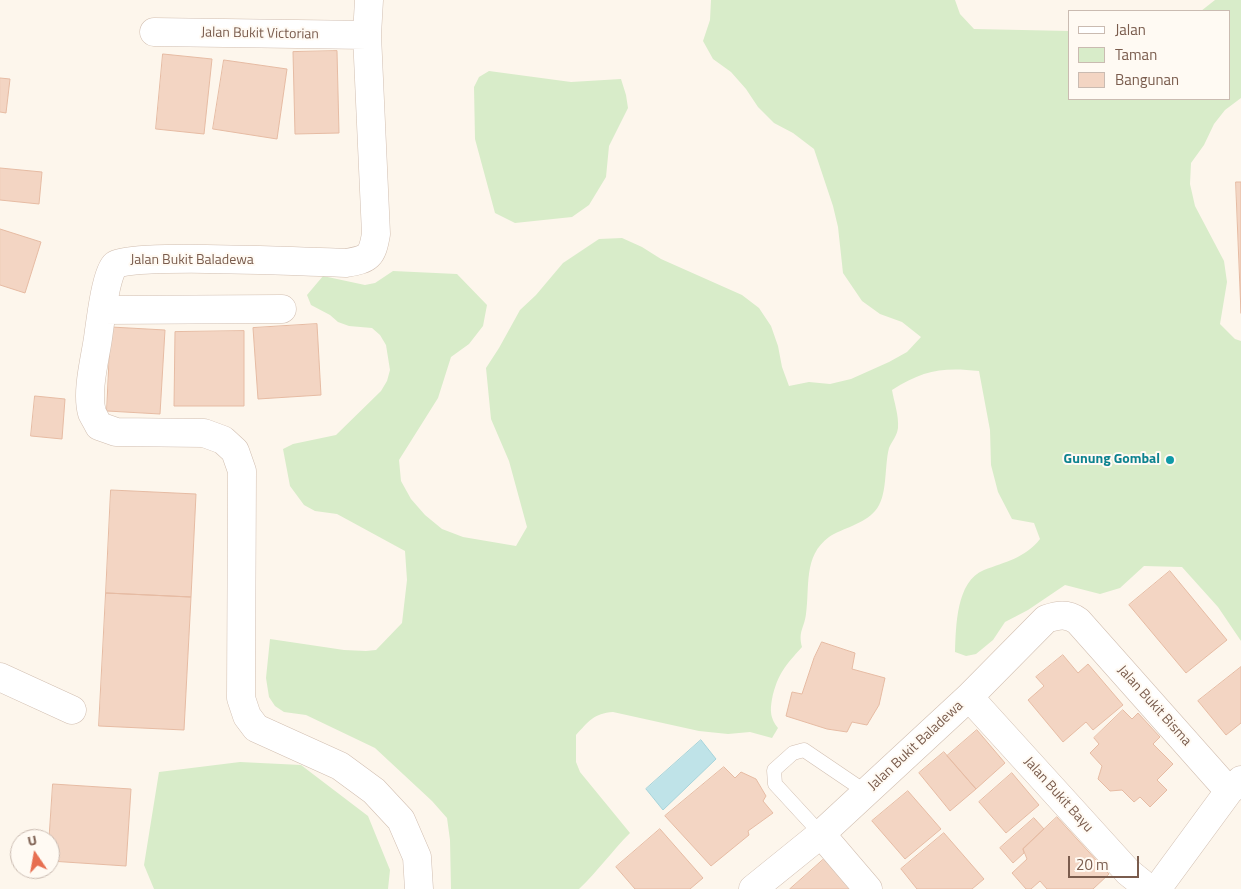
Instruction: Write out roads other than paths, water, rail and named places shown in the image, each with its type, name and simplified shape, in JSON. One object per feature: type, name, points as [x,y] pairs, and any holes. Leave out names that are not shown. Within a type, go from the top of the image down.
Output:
[{"type":"street","name":"Jalan Bukit Baladewa","points":[[369,0],[367,35],[376,234],[373,251],[362,260],[346,263],[187,259],[133,260],[117,263],[110,269],[102,310],[90,396],[92,413],[99,426],[116,432],[204,433],[223,440],[235,451],[242,471],[241,698],[247,716],[256,728],[340,766],[374,791],[401,820],[417,857],[418,889]]},
{"type":"street","name":"Jalan Bukit Victorian","points":[[154,32],[367,35]]},
{"type":"street","points":[[102,310],[282,309]]},
{"type":"street","name":"Jalan Bukit Baladewa","points":[[753,889],[821,834],[969,697],[1046,619],[1059,615],[1071,616],[1078,621]]},
{"type":"street","name":"Jalan Bukit Bisma","points":[[1078,621],[1235,785],[1157,889]]},
{"type":"street","points":[[0,677],[72,710]]},
{"type":"street","name":"Jalan Bukit Bayu","points":[[969,697],[1128,872],[1149,889]]},
{"type":"street","points":[[821,834],[868,889]]},
{"type":"lane","points":[[821,834],[775,784],[774,770],[780,764],[793,753],[804,750],[866,792]]},
{"type":"water","points":[[701,740],[716,759],[663,810],[646,789]]},
{"type":"place","name":"Gunung Gombal","points":[[1170,460]]}]
